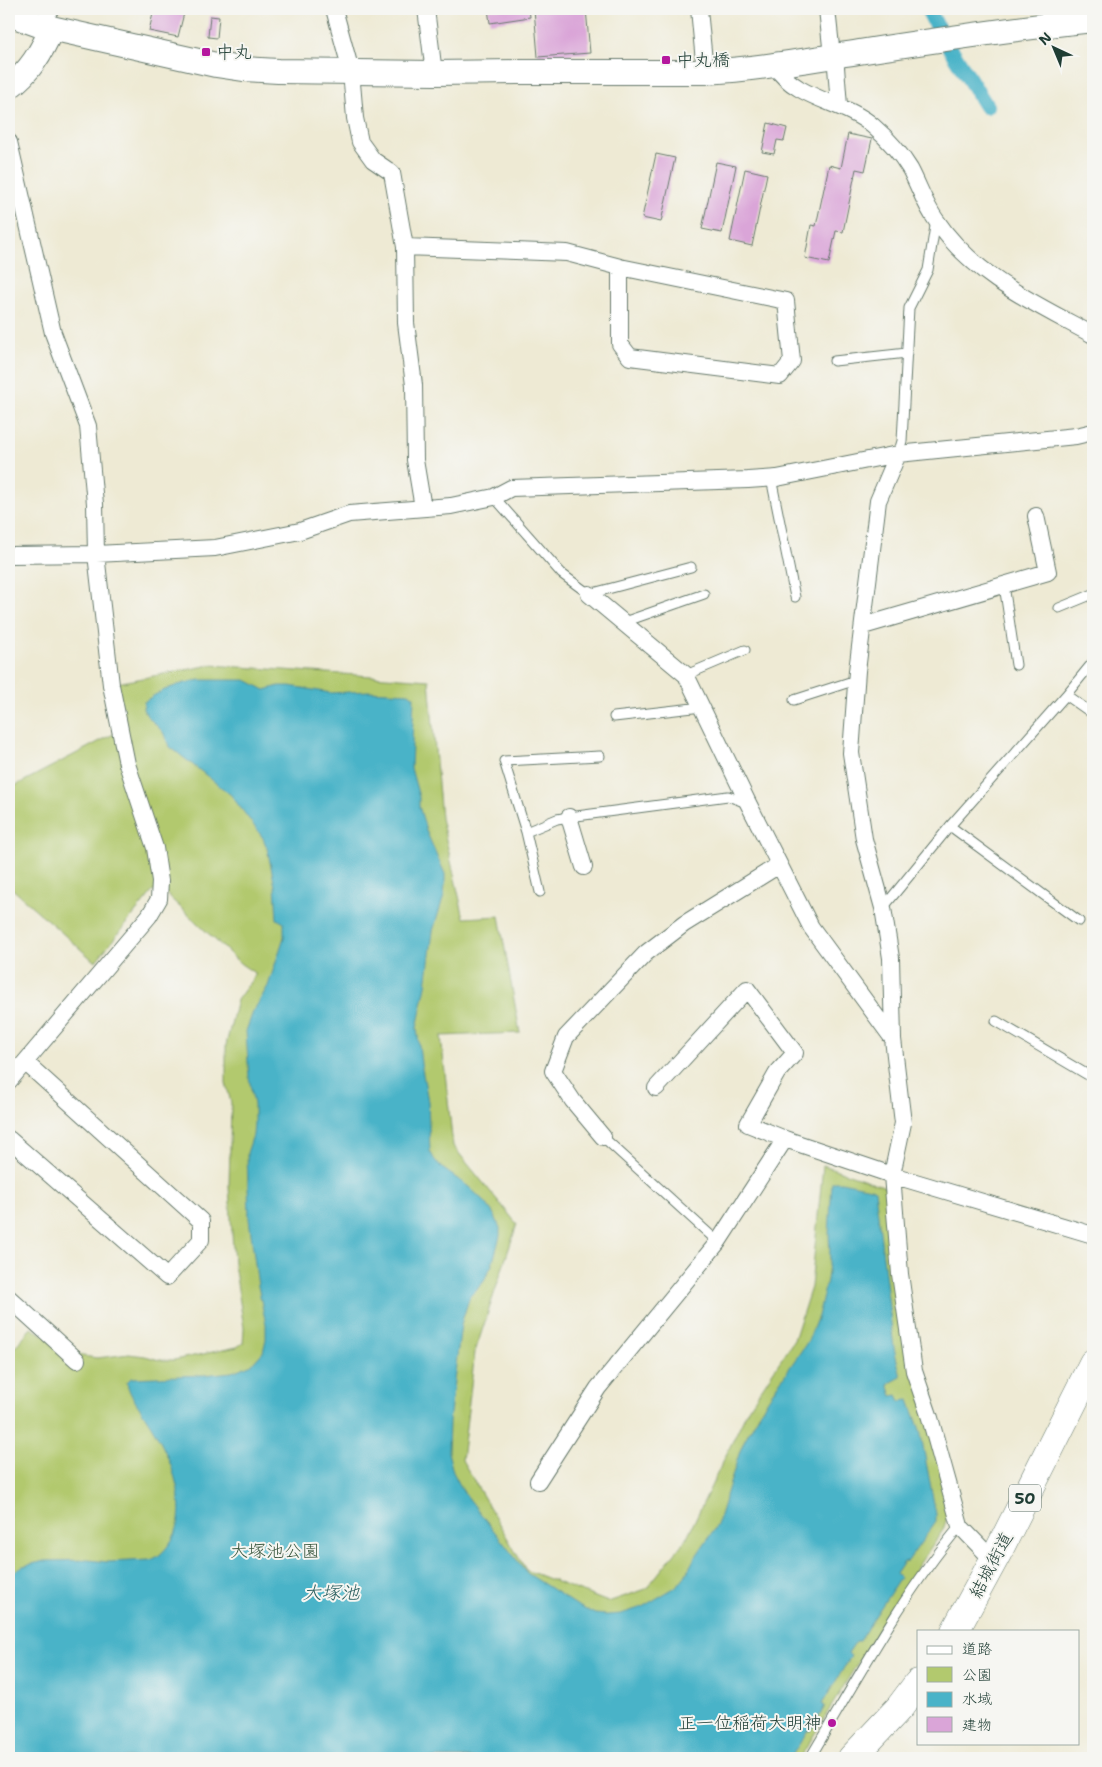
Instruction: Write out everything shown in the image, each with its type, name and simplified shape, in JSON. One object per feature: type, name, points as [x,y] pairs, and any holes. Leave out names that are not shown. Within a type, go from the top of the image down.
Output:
[{"type":"highway","name":"結城街道","points":[[956,1630],[998,1552],[1093,1366]]},
{"type":"highway","points":[[852,1758],[900,1707],[917,1684]]},
{"type":"street","points":[[334,9],[351,71],[360,142],[373,160],[392,173],[405,247],[406,323],[414,385],[415,460],[423,508]]},
{"type":"street","points":[[426,9],[434,73]]},
{"type":"street","points":[[699,9],[705,72]]},
{"type":"street","points":[[827,9],[832,56],[836,67],[839,106]]},
{"type":"street","points":[[9,14],[49,21],[216,65],[278,71],[434,73],[705,72],[775,66],[950,38],[1093,20]]},
{"type":"street","points":[[9,87],[23,76],[42,51],[49,21]]},
{"type":"street","points":[[775,66],[781,76],[792,85],[862,118],[890,143],[909,168],[936,220],[964,254],[990,276],[1093,335]]},
{"type":"street","points":[[9,142],[53,333],[88,426],[95,504],[96,554],[111,685],[128,764],[155,848],[160,881],[159,899],[149,916],[9,1081]]},
{"type":"street","points":[[405,247],[566,253],[620,267],[786,301],[792,361],[780,376],[630,357],[620,344],[620,267]]},
{"type":"street","points":[[9,555],[96,554],[215,548],[300,531],[349,514],[452,506],[494,497],[511,488],[771,478],[898,454],[1076,436],[1093,432]]},
{"type":"street","points":[[898,454],[878,501],[856,680],[851,753],[864,839],[883,908],[891,958],[894,1039],[903,1124],[892,1175],[900,1274],[914,1371],[930,1418],[960,1526],[987,1554],[998,1552]]},
{"type":"street","points":[[863,626],[1048,572],[1036,516]]},
{"type":"street","points":[[589,594],[686,675],[778,865],[811,927],[894,1039]]},
{"type":"street","points":[[569,817],[584,867]]},
{"type":"street","points":[[603,1137],[573,1101],[553,1071],[566,1037],[646,953],[684,924],[778,865]]},
{"type":"street","points":[[656,1088],[747,989],[795,1053],[778,1073],[748,1124],[785,1139],[892,1175],[1093,1235]]},
{"type":"street","points":[[9,1139],[168,1276],[201,1240],[201,1221],[25,1062]]},
{"type":"street","points":[[538,1481],[598,1388],[718,1242],[785,1139]]},
{"type":"street","points":[[9,1298],[77,1360]]},
{"type":"lane","points":[[898,454],[902,441],[909,308],[928,270],[936,220]]},
{"type":"lane","points":[[834,361],[907,352]]},
{"type":"lane","points":[[771,478],[795,597]]},
{"type":"lane","points":[[494,497],[562,574],[589,594],[691,567]]},
{"type":"lane","points":[[1004,585],[1016,665]]},
{"type":"lane","points":[[624,622],[704,594]]},
{"type":"lane","points":[[1059,608],[1093,594]]},
{"type":"lane","points":[[686,675],[745,650]]},
{"type":"lane","points":[[883,908],[950,826],[1093,662]]},
{"type":"lane","points":[[794,700],[856,680]]},
{"type":"lane","points":[[1066,695],[1093,714]]},
{"type":"lane","points":[[614,717],[702,707]]},
{"type":"lane","points":[[540,892],[526,832],[504,761],[600,756]]},
{"type":"lane","points":[[526,832],[557,818],[728,796],[748,803]]},
{"type":"lane","points":[[950,826],[1079,921]]},
{"type":"lane","points":[[996,1021],[1093,1078]]},
{"type":"lane","points":[[603,1137],[718,1242]]},
{"type":"lane","points":[[810,1758],[867,1662],[934,1557],[960,1526]]},
{"type":"green space","name":"大塚池","points":[[211,665],[429,680],[441,818],[464,918],[499,916],[520,1033],[441,1036],[453,1146],[517,1224],[475,1352],[462,1460],[526,1570],[608,1602],[646,1589],[686,1539],[748,1409],[794,1340],[811,1287],[823,1165],[886,1187],[939,1462],[947,1518],[943,1530],[909,1579],[800,1758],[9,1758],[9,1354],[31,1328],[82,1356],[97,1358],[129,1354],[160,1360],[174,1360],[237,1347],[243,1343],[244,1328],[234,1264],[229,1187],[231,1103],[226,1083],[226,1045],[237,1000],[256,974],[241,964],[166,894],[153,891],[95,962],[9,886],[9,789],[123,729],[117,683]]},
{"type":"water","name":"大塚池","points":[[200,680],[246,680],[265,690],[279,686],[290,686],[331,693],[368,691],[409,693],[414,697],[411,768],[427,833],[445,874],[444,895],[433,931],[426,986],[417,1028],[428,1101],[430,1151],[442,1168],[469,1187],[486,1203],[495,1216],[500,1228],[500,1236],[492,1265],[482,1284],[470,1296],[461,1324],[449,1422],[448,1452],[453,1472],[463,1491],[527,1573],[578,1606],[595,1614],[607,1615],[621,1614],[642,1607],[674,1588],[683,1580],[694,1559],[717,1525],[745,1439],[768,1399],[808,1341],[818,1316],[827,1280],[830,1255],[829,1234],[832,1182],[841,1182],[875,1190],[894,1348],[901,1377],[888,1384],[892,1396],[897,1395],[900,1401],[909,1400],[920,1430],[936,1521],[908,1561],[904,1562],[896,1574],[900,1578],[859,1641],[856,1641],[848,1653],[851,1656],[822,1704],[825,1706],[811,1731],[808,1730],[793,1754],[795,1758],[9,1758],[9,1575],[23,1566],[45,1561],[88,1560],[108,1562],[150,1560],[160,1555],[165,1549],[172,1540],[178,1526],[180,1511],[179,1494],[169,1461],[155,1431],[132,1397],[127,1382],[131,1378],[232,1372],[252,1364],[263,1352],[266,1339],[266,1324],[258,1286],[249,1219],[247,1153],[253,1135],[254,1105],[249,1078],[246,1031],[253,1012],[268,986],[284,937],[284,923],[277,919],[275,886],[263,838],[231,795],[169,746],[163,732],[143,709],[144,702],[157,694],[178,685]]},
{"type":"building","points":[[154,9],[185,9],[178,37],[149,31]]},
{"type":"building","points":[[488,9],[529,9],[530,17],[490,23]]},
{"type":"building","points":[[534,9],[586,9],[590,53],[538,57]]},
{"type":"building","points":[[210,16],[219,17],[217,38],[208,37]]},
{"type":"building","points":[[768,123],[787,128],[784,141],[777,140],[774,154],[762,152]]},
{"type":"building","points":[[848,134],[872,139],[865,171],[856,169],[843,232],[836,231],[829,263],[805,258],[811,225],[816,226],[829,165],[841,168]]},
{"type":"building","points":[[656,154],[675,158],[661,222],[642,218]]},
{"type":"building","points":[[716,162],[736,166],[722,233],[702,229]]},
{"type":"building","points":[[745,169],[767,174],[752,246],[730,241]]},
{"type":"waterway","points":[[928,9],[937,27],[986,106]]},
{"type":"place","name":"中丸","points":[[206,52]]},
{"type":"place","name":"中丸橋","points":[[666,60]]},
{"type":"place","name":"正一位稲荷大明神","points":[[832,1723]]},
{"type":"park label","name":"大塚池公園","points":[[275,1551]]}]
